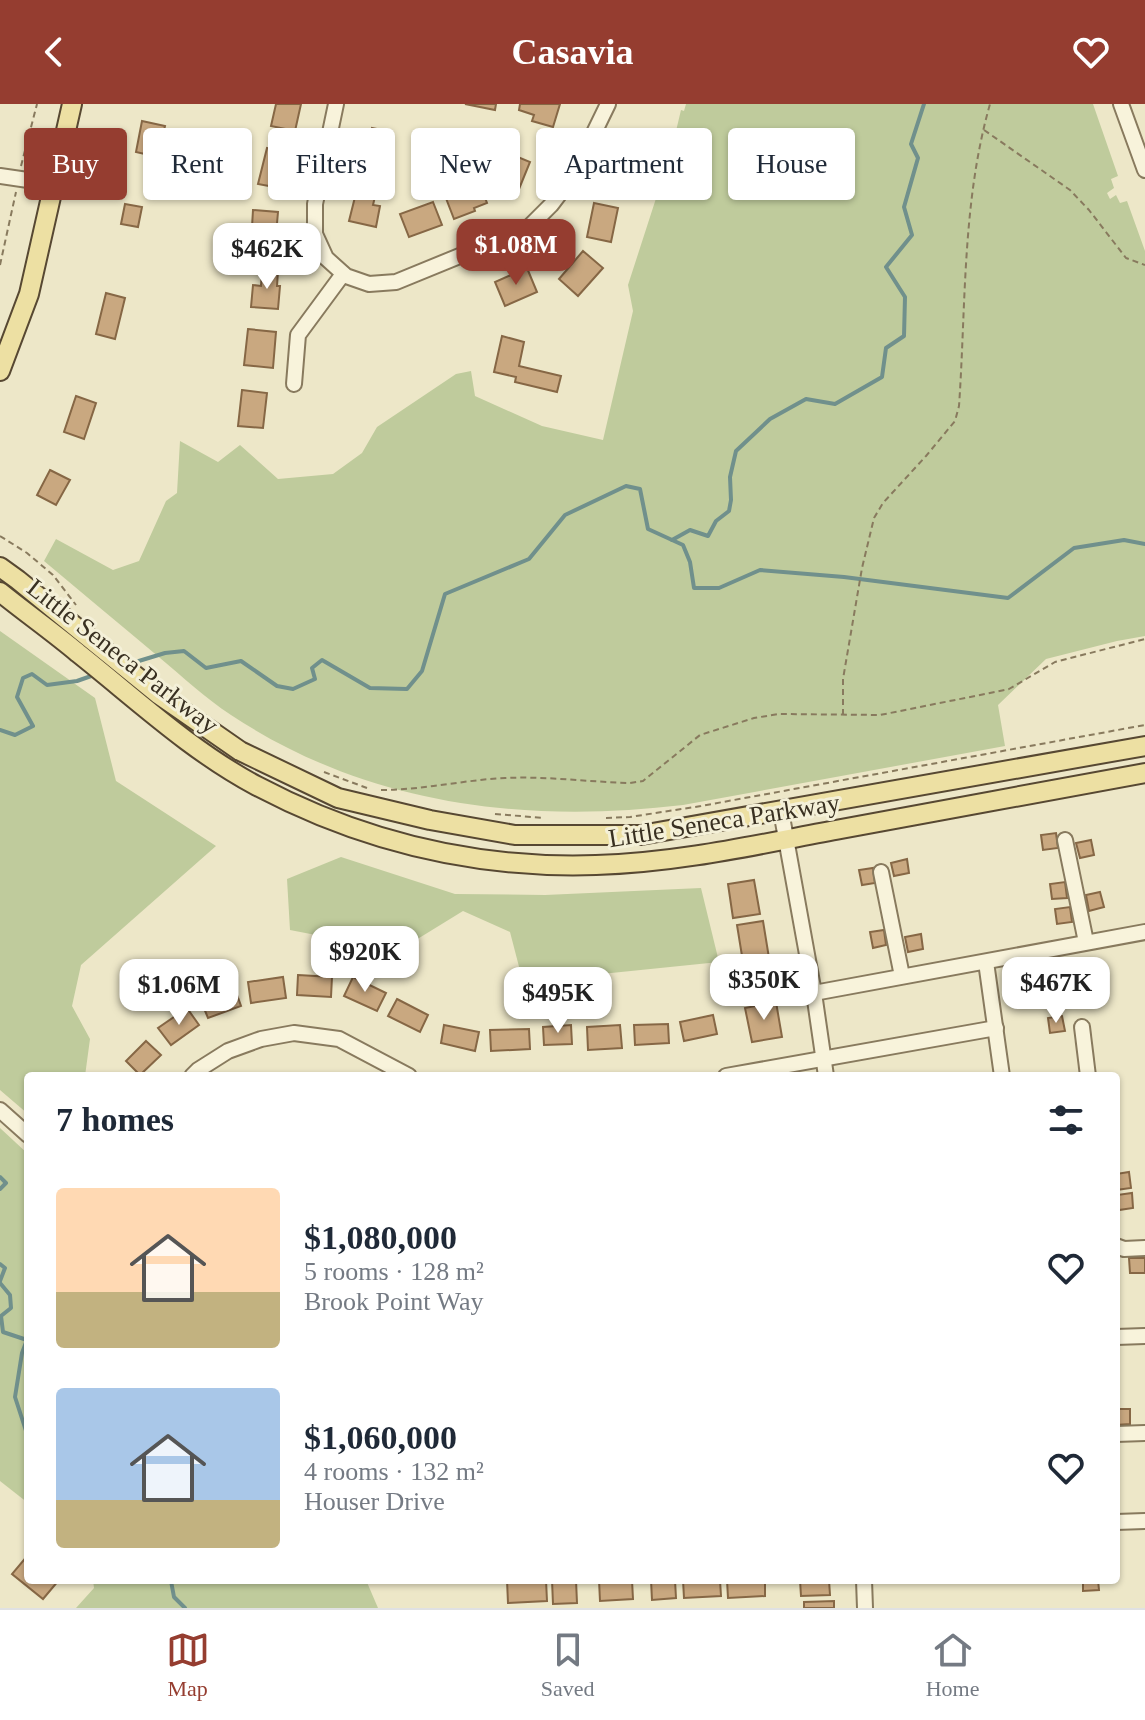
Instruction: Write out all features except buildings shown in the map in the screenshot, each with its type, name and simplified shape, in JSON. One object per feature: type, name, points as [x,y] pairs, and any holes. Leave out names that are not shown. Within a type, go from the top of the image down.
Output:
[{"type":"main road","points":[[67,128],[72,104]]},
{"type":"main road","points":[[0,371],[29,294],[51,200]]},
{"type":"main road","name":"Little Seneca Parkway","points":[[0,567],[158,694],[240,751],[338,798],[430,820],[515,835],[641,835],[1145,746]]},
{"type":"main road","name":"Little Seneca Parkway","points":[[0,592],[212,759],[269,792],[323,817],[384,839],[442,853],[520,865],[598,865],[685,857],[1145,773]]},
{"type":"street","points":[[336,104],[315,204],[315,234],[326,258],[343,274],[369,284],[396,282],[528,228],[573,176],[608,104]]},
{"type":"street","points":[[1121,104],[1145,170]]},
{"type":"street","points":[[0,176],[24,179]]},
{"type":"street","points":[[294,384],[298,335],[343,274]]},
{"type":"street","points":[[781,811],[826,1072]]},
{"type":"street","points":[[1065,840],[1086,942]]},
{"type":"street","points":[[881,872],[902,976]]},
{"type":"street","points":[[814,993],[1145,932]]},
{"type":"street","points":[[986,962],[1002,1072]]},
{"type":"street","points":[[1082,1027],[1088,1072]]},
{"type":"street","points":[[749,1072],[996,1028]]},
{"type":"street","points":[[196,1072],[228,1051],[261,1039],[294,1033],[339,1039],[401,1072]]},
{"type":"street","points":[[0,1110],[24,1131]]},
{"type":"street","points":[[1120,1248],[1145,1248]]},
{"type":"street","points":[[1120,1337],[1145,1336]]},
{"type":"street","points":[[1120,1434],[1145,1433]]},
{"type":"street","points":[[1120,1522],[1145,1521]]},
{"type":"street","points":[[864,1584],[865,1608]]},
{"type":"path","points":[[843,716],[843,679],[874,518],[883,503],[955,421],[959,406],[970,215],[976,159],[990,104]]},
{"type":"path","points":[[983,130],[1070,190],[1126,258],[1145,265]]},
{"type":"path","points":[[0,536],[53,575],[77,608]]},
{"type":"path","points":[[376,791],[510,778],[643,781],[700,735],[754,718],[779,714],[880,715],[1009,689],[1055,662],[1145,639]]},
{"type":"path","points":[[599,818],[630,817],[714,804],[1145,725]]},
{"type":"path","points":[[314,769],[389,794]]},
{"type":"path","points":[[486,813],[555,818]]},
{"type":"green space","points":[[686,104],[1093,104],[1118,176],[1111,179],[1114,188],[1107,193],[1110,199],[1116,195],[1120,203],[1127,201],[1145,251],[1145,636],[1046,659],[998,705],[1005,746],[683,805],[564,812],[506,809],[448,801],[392,788],[337,770],[283,745],[231,715],[44,561],[56,539],[113,570],[139,561],[166,501],[177,493],[180,441],[218,462],[240,445],[278,479],[333,474],[362,453],[377,427],[456,374],[471,371],[475,396],[542,426],[603,440],[633,311],[628,285],[655,200],[712,200],[712,128],[677,128],[681,110],[684,111]]},
{"type":"green space","points":[[0,631],[95,698],[116,781],[216,846],[81,965],[72,1006],[90,1039],[86,1072],[24,1072],[24,1111],[0,1090]]},
{"type":"green space","points":[[341,857],[455,894],[545,895],[701,888],[719,962],[523,982],[510,932],[463,911],[398,951],[290,930],[287,879]]},
{"type":"green space","points":[[0,1128],[24,1150],[24,1500],[0,1481]]},
{"type":"green space","points":[[94,1584],[368,1584],[378,1608],[76,1608],[94,1588]]},
{"type":"waterway","points":[[672,540],[690,530],[708,536],[716,521],[729,511],[730,477],[736,451],[770,419],[806,399],[835,404],[882,377],[886,348],[904,336],[905,297],[886,267],[912,235],[904,207],[918,158],[911,144],[924,104]]},
{"type":"waterway","points":[[129,664],[165,653],[184,651],[206,668],[241,661],[277,686],[293,689],[315,679],[312,668],[322,660],[370,688],[407,689],[422,671],[445,594],[529,559],[565,515],[626,486],[640,489],[648,529],[683,545],[690,562],[694,588],[719,588],[760,570],[844,577],[1008,598],[1074,548],[1124,540],[1145,544]]},
{"type":"waterway","points":[[0,730],[15,735],[33,726],[17,697],[23,678],[32,674],[47,685],[94,675]]},
{"type":"waterway","points":[[0,1177],[6,1183],[0,1189]]},
{"type":"waterway","points":[[0,1264],[5,1268],[0,1281]]},
{"type":"waterway","points":[[0,1283],[10,1295],[11,1308],[1,1316],[3,1332],[24,1339]]},
{"type":"waterway","points":[[24,1348],[15,1397],[24,1425]]},
{"type":"waterway","points":[[172,1584],[174,1597],[185,1608]]}]
